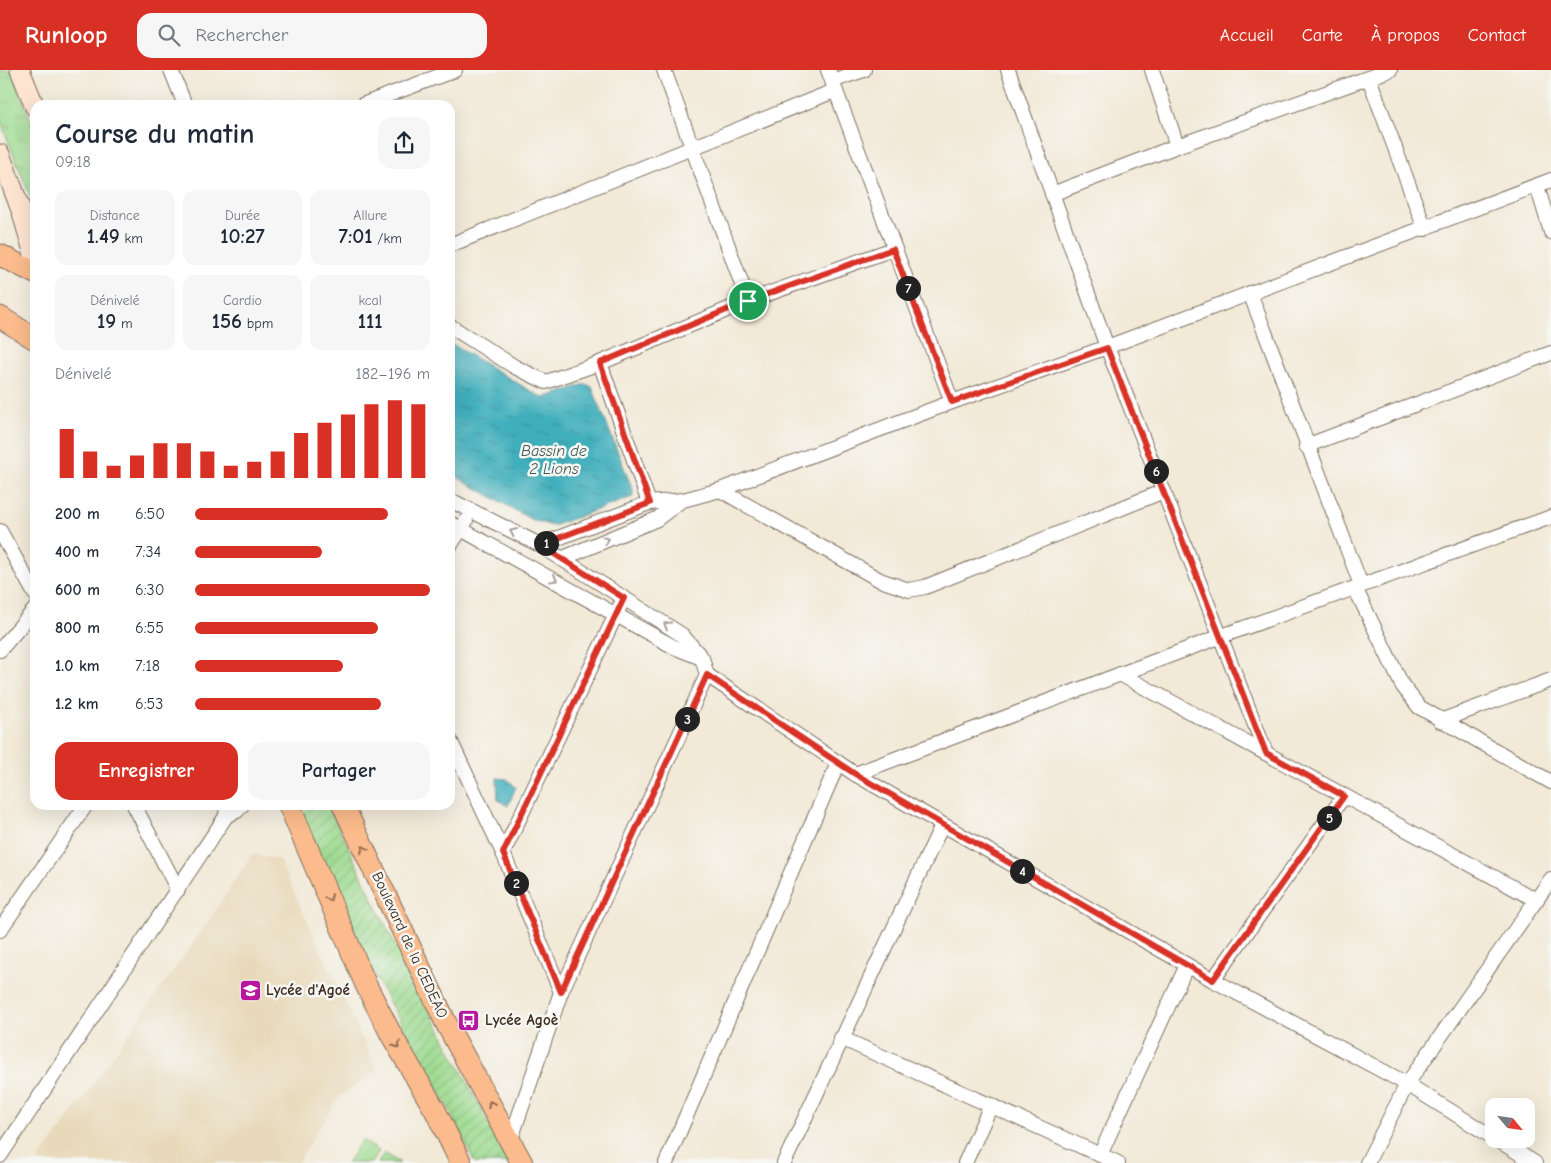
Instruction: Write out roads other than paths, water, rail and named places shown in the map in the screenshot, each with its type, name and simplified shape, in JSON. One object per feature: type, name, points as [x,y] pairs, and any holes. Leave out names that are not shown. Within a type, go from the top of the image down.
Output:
[{"type":"main road","points":[[20,70],[32,100]]},
{"type":"main road","points":[[0,154],[30,241]]},
{"type":"main road","points":[[0,255],[30,270]]},
{"type":"main road","points":[[0,317],[30,336]]},
{"type":"main road","points":[[291,810],[366,985],[392,1036],[435,1110],[461,1163]]},
{"type":"main road","name":"Boulevard de la CEDEAO","points":[[345,810],[447,1025],[511,1139],[522,1163]]},
{"type":"street","points":[[170,70],[183,100]]},
{"type":"street","points":[[375,100],[455,70]]},
{"type":"street","points":[[664,70],[748,301]]},
{"type":"street","points":[[455,242],[693,148],[831,81],[864,70]]},
{"type":"street","points":[[1008,70],[1107,348],[1266,753]]},
{"type":"street","points":[[1152,70],[1177,146]]},
{"type":"street","points":[[1052,194],[1177,146],[1390,70]]},
{"type":"street","points":[[1369,78],[1425,229]]},
{"type":"street","points":[[831,81],[952,402]]},
{"type":"street","points":[[540,545],[650,503],[682,500],[720,490],[952,402],[1107,348],[1551,180]]},
{"type":"street","points":[[1537,186],[1551,232]]},
{"type":"street","points":[[455,329],[515,367],[546,382],[600,363],[748,301],[893,249]]},
{"type":"street","points":[[1250,294],[1358,586],[1402,685],[1419,707],[1440,721],[1551,782]]},
{"type":"street","points":[[1306,446],[1551,353]]},
{"type":"street","points":[[600,363],[650,503]]},
{"type":"street","points":[[720,490],[880,580],[909,590],[925,587],[1164,491]]},
{"type":"street","points":[[561,559],[657,519],[682,500]]},
{"type":"street","points":[[455,503],[540,545],[682,635],[702,658],[707,675],[855,774],[1213,980],[1407,1084],[1485,1132]]},
{"type":"street","points":[[471,512],[456,526],[674,647],[702,658]]},
{"type":"street","points":[[855,774],[1219,637],[1551,517]]},
{"type":"street","points":[[0,530],[30,576]]},
{"type":"street","points":[[503,853],[624,598]]},
{"type":"street","points":[[1,647],[30,615]]},
{"type":"street","points":[[1120,674],[1536,900]]},
{"type":"street","points":[[511,1139],[561,992],[707,675]]},
{"type":"street","points":[[1440,721],[1551,680]]},
{"type":"street","points":[[455,751],[503,853],[561,992]]},
{"type":"street","points":[[666,1163],[838,763]]},
{"type":"street","points":[[1213,980],[1344,796]]},
{"type":"street","points":[[0,930],[83,810]]},
{"type":"street","points":[[137,810],[178,890]]},
{"type":"street","points":[[0,1156],[178,890],[227,810]]},
{"type":"street","points":[[784,1163],[942,825]]},
{"type":"street","points":[[1367,1163],[1407,1084],[1551,879]]},
{"type":"street","points":[[1100,1155],[1187,965]]},
{"type":"street","points":[[841,1038],[1118,1163]]},
{"type":"street","points":[[965,1163],[991,1105]]},
{"type":"street","points":[[1511,1148],[1535,1163]]},
{"type":"water","name":"Bassin de 2 Lions","points":[[455,346],[543,398],[586,384],[592,387],[633,490],[633,497],[553,526],[532,520],[455,476]]},
{"type":"water","points":[[497,778],[507,779],[516,787],[508,806],[498,800]]},
{"type":"place","name":"Lycée d'Agoé","points":[[250,990]]},
{"type":"place","name":"Lycée Agoè","points":[[469,1020]]}]
